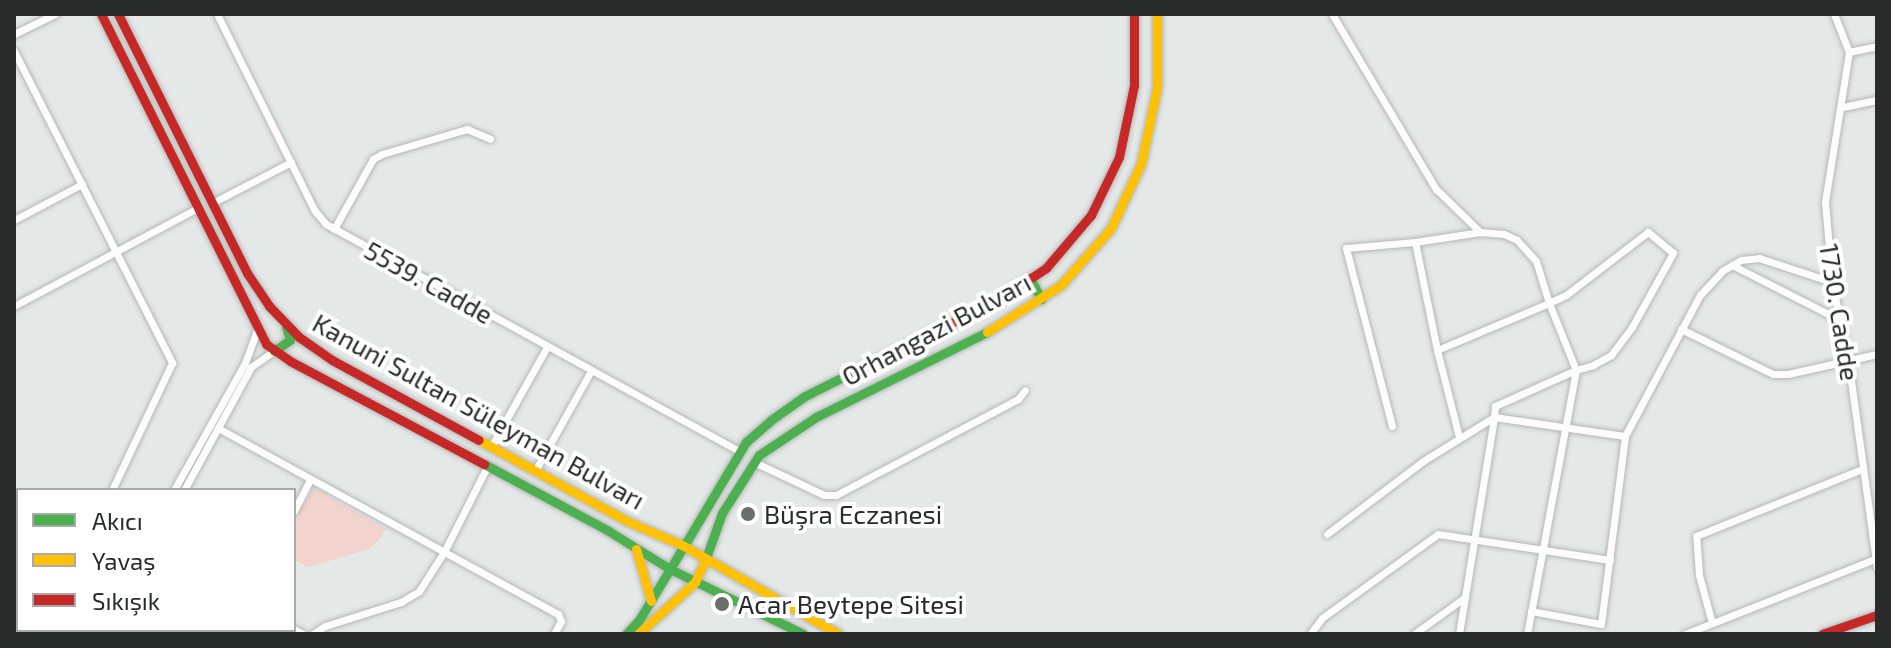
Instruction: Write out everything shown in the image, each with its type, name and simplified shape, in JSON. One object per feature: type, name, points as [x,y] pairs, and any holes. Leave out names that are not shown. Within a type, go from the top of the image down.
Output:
[{"type":"main road","name":"Kanuni Sultan Süleyman Bulvarı","points":[[101,14],[257,330],[274,351],[488,465],[670,569],[803,634]]},
{"type":"main road","name":"Kanuni Sultan Süleyman Bulvarı","points":[[118,14],[247,273],[283,323],[332,360],[627,521],[684,546],[838,634]]},
{"type":"main road","name":"Orhangazi Bulvarı","points":[[634,632],[740,452],[771,420],[805,396],[996,301],[1046,268],[1091,215],[1119,157],[1134,85],[1134,14]]},
{"type":"main road","name":"Orhangazi Bulvarı","points":[[695,582],[722,513],[754,462],[782,437],[816,417],[1008,322],[1061,285],[1111,228],[1141,164],[1157,88],[1157,14]]},
{"type":"main road","points":[[1030,278],[1041,299]]},
{"type":"main road","points":[[257,330],[268,318],[283,323],[290,340],[274,351]]},
{"type":"main road","points":[[636,549],[651,601]]},
{"type":"main road","points":[[634,632],[695,582]]},
{"type":"main road","points":[[1822,634],[1877,615]]},
{"type":"street","points":[[14,34],[55,14]]},
{"type":"street","name":"5539. Cadde","points":[[217,14],[315,211],[334,229],[740,452]]},
{"type":"street","points":[[1332,14],[1436,189],[1480,232]]},
{"type":"street","points":[[1834,14],[1849,52],[1877,46]]},
{"type":"street","points":[[14,51],[172,363],[113,488]]},
{"type":"street","name":"1730. Cadde","points":[[1849,52],[1843,107],[1836,120],[1825,202],[1832,282],[1848,359],[1877,561]]},
{"type":"street","points":[[1843,107],[1877,100]]},
{"type":"street","points":[[334,229],[373,159],[467,129],[490,139]]},
{"type":"street","points":[[212,203],[291,162]]},
{"type":"street","points":[[14,220],[82,184]]},
{"type":"street","points":[[14,306],[196,209]]},
{"type":"street","points":[[1392,426],[1346,248],[1480,232],[1504,234],[1528,250],[1536,261],[1576,370],[1527,634]]},
{"type":"street","points":[[1437,350],[1549,303],[1578,287],[1648,232],[1673,253],[1621,346],[1593,365],[1495,406],[1459,634]]},
{"type":"street","points":[[1415,242],[1459,437]]},
{"type":"street","points":[[1599,634],[1625,436],[1700,295],[1722,271],[1759,258],[1832,282]]},
{"type":"street","points":[[1732,265],[1840,320]]},
{"type":"street","points":[[1681,329],[1773,374],[1811,370],[1877,354]]},
{"type":"street","points":[[175,488],[245,363],[257,330]]},
{"type":"street","points":[[491,447],[547,347]]},
{"type":"street","points":[[185,488],[251,367],[274,351]]},
{"type":"street","points":[[535,471],[591,371]]},
{"type":"street","points":[[754,462],[824,495],[836,495],[1018,399],[1025,390]]},
{"type":"street","points":[[1327,534],[1459,437],[1494,417],[1625,436]]},
{"type":"street","points":[[218,428],[558,614],[561,621],[554,634]]},
{"type":"street","points":[[313,634],[325,626],[412,598],[444,552],[488,465]]},
{"type":"street","points":[[1712,623],[1699,575],[1695,541],[1700,531],[1862,469]]},
{"type":"street","points":[[296,507],[310,480]]},
{"type":"street","points":[[1310,634],[1322,618],[1430,538],[1446,533],[1473,541],[1610,560]]},
{"type":"street","points":[[1685,634],[1877,561]]},
{"type":"street","points":[[1414,634],[1464,597]]},
{"type":"street","points":[[1531,611],[1601,624]]},
{"type":"shaded area","points":[[314,488],[386,529],[369,549],[309,567],[296,561],[296,516]]},
{"type":"traffic: fast","points":[[1030,278],[1041,299]]},
{"type":"traffic: fast","points":[[274,351],[290,340],[286,326]]},
{"type":"traffic: fast","points":[[684,546],[746,442],[771,420],[805,396],[933,332]]},
{"type":"traffic: fast","points":[[706,558],[722,513],[759,455],[816,417],[987,332]]},
{"type":"traffic: fast","points":[[484,464],[607,530],[670,569],[803,634]]},
{"type":"traffic: fast","points":[[670,569],[684,546]]},
{"type":"traffic: fast","points":[[626,634],[639,620],[670,569]]},
{"type":"traffic: slow","points":[[987,332],[1061,285],[1111,228],[1141,164],[1157,88],[1157,14]]},
{"type":"traffic: slow","points":[[479,440],[627,521],[684,546],[838,634]]},
{"type":"traffic: slow","points":[[636,549],[651,601]]},
{"type":"traffic: slow","points":[[695,582],[706,558]]},
{"type":"traffic: slow","points":[[638,634],[695,582]]},
{"type":"traffic: jam","points":[[101,14],[266,344],[290,361],[484,464]]},
{"type":"traffic: jam","points":[[118,14],[247,273],[269,306],[299,337],[332,360],[479,440]]},
{"type":"traffic: jam","points":[[933,332],[996,301],[1046,268],[1091,215],[1119,157],[1134,85],[1134,14]]},
{"type":"traffic: jam","points":[[1822,634],[1877,615]]},
{"type":"place","name":"Büşra Eczanesi","points":[[748,514]]},
{"type":"place","name":"Acar Beytepe Sitesi","points":[[722,604]]}]
